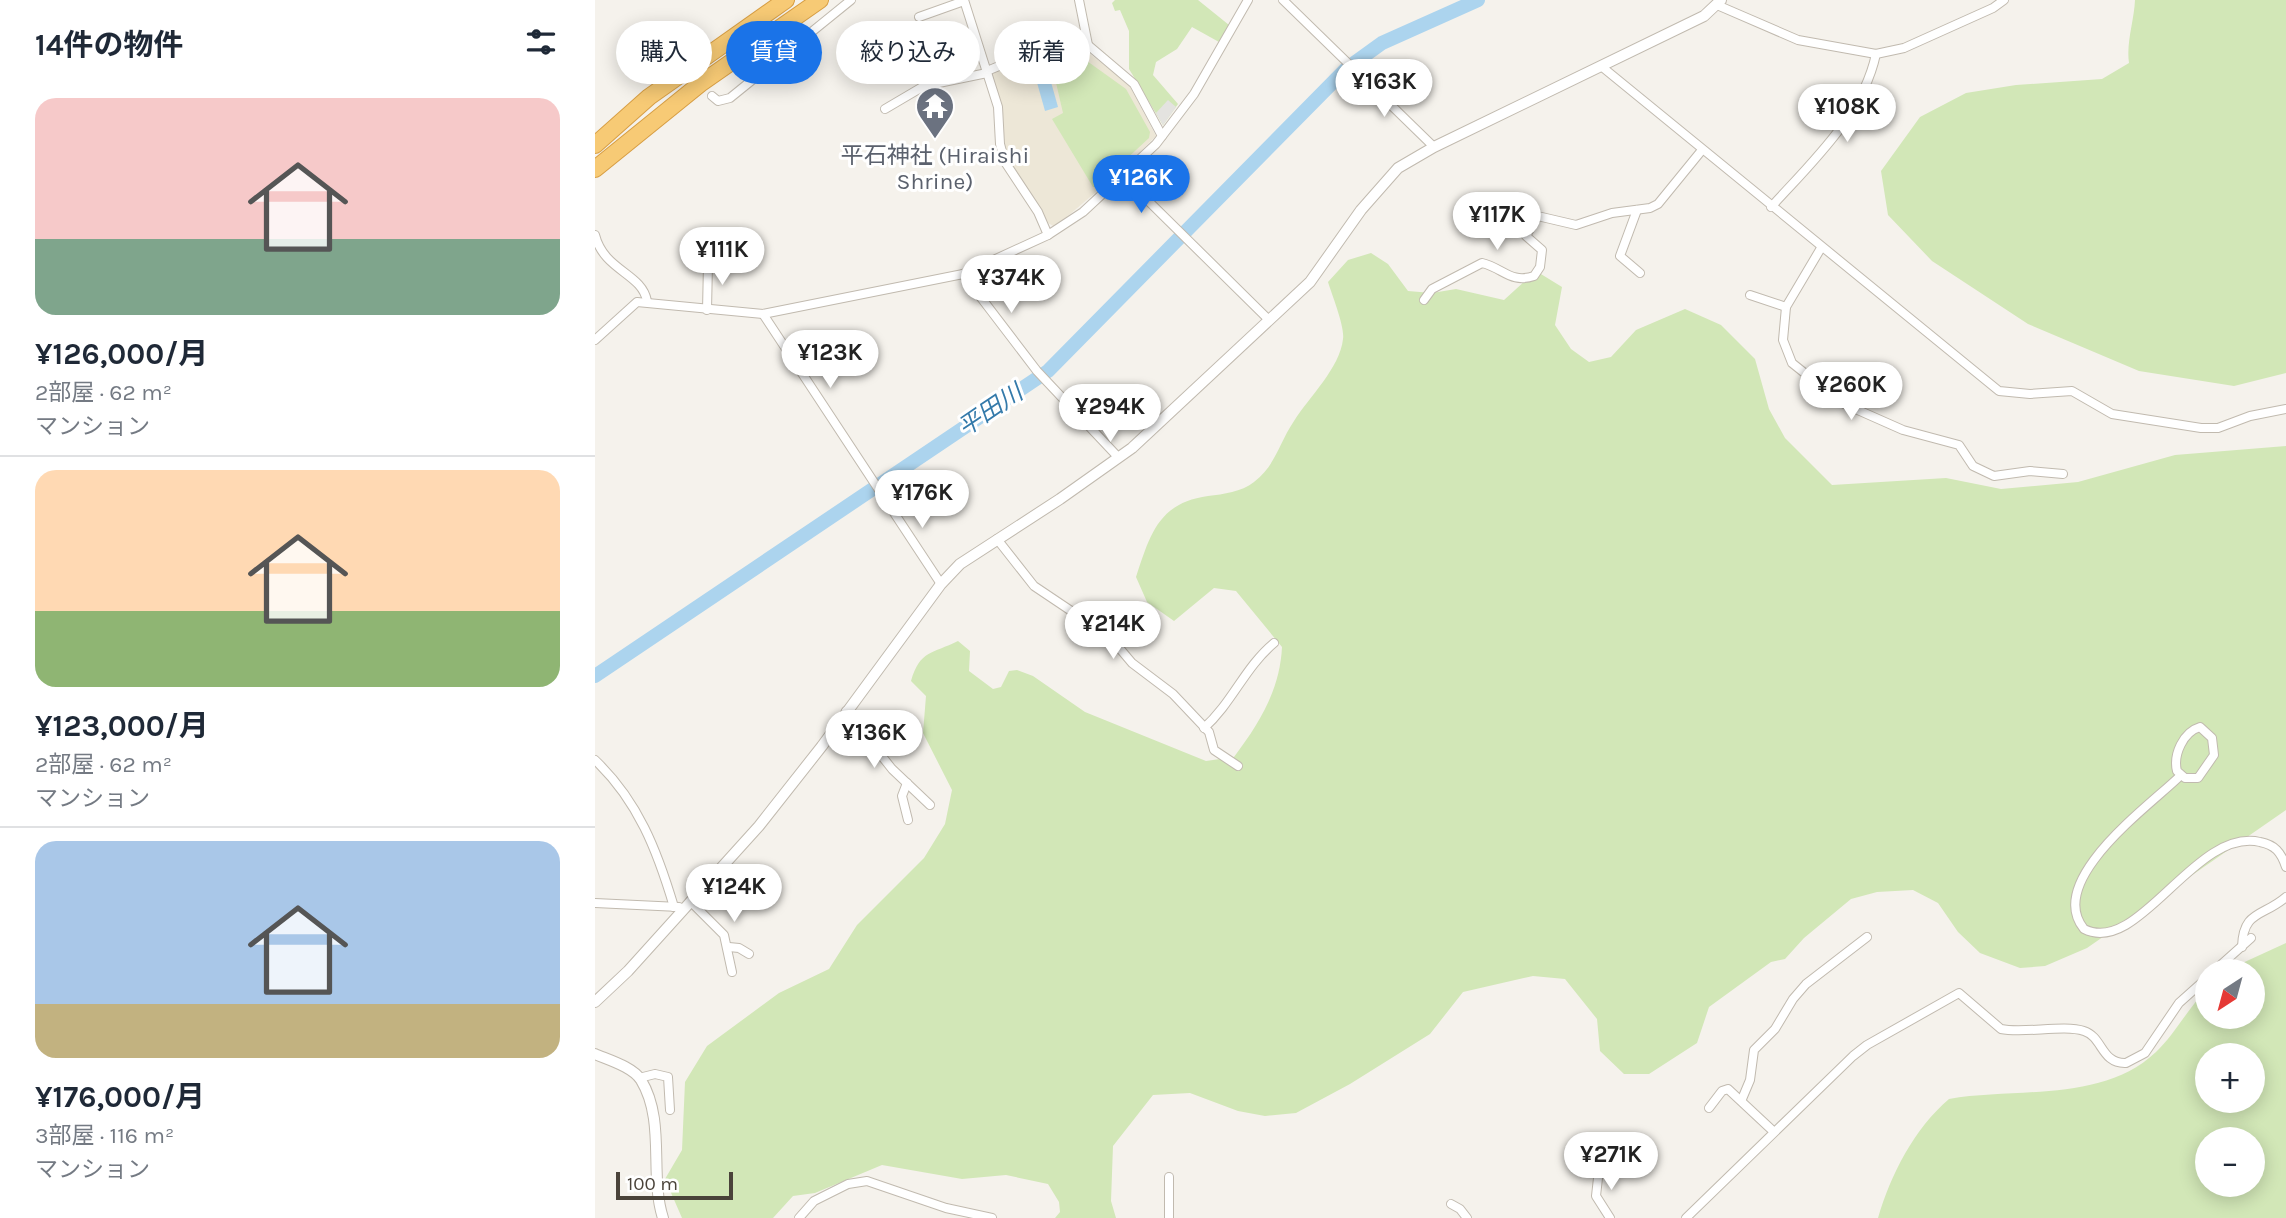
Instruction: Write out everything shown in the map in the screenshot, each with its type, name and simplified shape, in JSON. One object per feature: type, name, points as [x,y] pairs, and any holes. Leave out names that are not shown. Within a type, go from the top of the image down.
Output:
[{"type":"highway","points":[[595,145],[649,97],[786,0]]},
{"type":"highway","points":[[595,169],[700,84],[820,0]]},
{"type":"street","points":[[712,96],[718,101],[730,98],[851,0]]},
{"type":"street","points":[[919,17],[964,0],[998,107],[1000,144],[1005,162],[1031,200],[1048,235]]},
{"type":"street","points":[[1079,0],[1083,21]]},
{"type":"street","points":[[595,340],[637,302],[763,314],[963,274],[1048,235],[1083,212],[1123,177],[1162,136],[1193,94],[1248,0]]},
{"type":"street","points":[[1283,0],[1434,147]]},
{"type":"street","points":[[595,1002],[628,971],[683,905],[758,826],[941,584],[960,564],[1118,457],[1310,282],[1361,210],[1398,168],[1434,147],[1704,16],[1719,2],[1798,40],[1876,54],[1904,48],[1993,9],[2004,0]]},
{"type":"street","points":[[1090,47],[1134,83],[1162,136]]},
{"type":"street","points":[[1771,207],[1835,136],[1867,84],[1876,54]]},
{"type":"street","points":[[1601,66],[1999,391],[2030,394],[2072,391],[2112,414],[2201,428],[2218,428],[2251,416],[2286,409]]},
{"type":"street","points":[[885,109],[925,86],[994,69]]},
{"type":"street","points":[[1486,222],[1515,215],[1537,216],[1576,225],[1612,213],[1658,204],[1702,150]]},
{"type":"street","points":[[1123,177],[1269,320]]},
{"type":"street","points":[[1637,210],[1620,256],[1640,273]]},
{"type":"street","points":[[1424,300],[1433,289],[1482,263],[1521,280],[1534,276],[1540,267],[1542,250],[1526,236],[1537,216]]},
{"type":"street","points":[[595,234],[604,256],[614,267],[640,284],[647,301]]},
{"type":"street","points":[[1821,248],[1786,307],[1783,340],[1789,359],[1842,403],[1903,430],[1958,445],[1965,450],[1973,466],[1994,476],[2030,471],[2063,474]]},
{"type":"street","points":[[707,310],[708,264]]},
{"type":"street","points":[[963,274],[1038,372],[1118,457]]},
{"type":"street","points":[[1750,295],[1786,307]]},
{"type":"street","points":[[763,314],[941,584]]},
{"type":"street","points":[[997,539],[1034,586],[1110,637],[1132,663],[1173,694],[1209,732],[1214,750],[1238,766]]},
{"type":"street","points":[[1205,728],[1216,718],[1258,657],[1274,643]]},
{"type":"street","points":[[846,711],[892,769],[930,805]]},
{"type":"street","points":[[2180,776],[2175,763],[2177,754],[2184,739],[2200,727],[2212,738],[2214,755],[2198,778],[2180,776],[2128,820],[2095,857],[2077,897],[2076,914],[2084,929],[2099,935],[2112,931],[2157,900],[2212,852],[2233,842],[2251,840],[2271,845],[2280,853],[2286,866]]},
{"type":"street","points":[[595,760],[637,809],[683,905]]},
{"type":"street","points":[[907,783],[902,796],[908,820]]},
{"type":"street","points":[[2242,947],[2244,926],[2251,918],[2286,897]]},
{"type":"street","points":[[595,903],[683,905],[717,926],[729,947],[732,972]]},
{"type":"street","points":[[1742,1099],[1750,1080],[1754,1050],[1775,1029],[1793,999],[1806,984],[1867,937]]},
{"type":"street","points":[[2228,959],[2252,938]]},
{"type":"street","points":[[729,947],[739,948],[749,954]]},
{"type":"street","points":[[1686,1218],[1773,1131],[1867,1045],[1959,993],[2001,1029],[2083,1030],[2109,1059],[2126,1063],[2145,1053],[2179,1003],[2195,989]]},
{"type":"street","points":[[595,1054],[639,1078],[652,1114],[658,1203],[663,1218]]},
{"type":"street","points":[[639,1078],[655,1074],[668,1077],[670,1110]]},
{"type":"street","points":[[1709,1108],[1725,1089],[1742,1099],[1773,1131]]},
{"type":"street","points":[[1599,1169],[1596,1196],[1610,1218]]},
{"type":"street","points":[[1168,1177],[1169,1218]]},
{"type":"street","points":[[799,1218],[814,1201],[848,1184],[867,1181],[946,1208],[992,1218]]},
{"type":"street","points":[[1451,1204],[1460,1209],[1467,1218]]},
{"type":"shaded area","points":[[1090,54],[1128,83],[1156,136],[1123,169],[1055,227],[1048,223],[1005,153],[1003,115],[994,84],[1090,84]]},
{"type":"shaded area","points":[[1168,100],[1176,107],[1163,125],[1156,113]]},
{"type":"green space","points":[[1115,0],[1198,0],[1229,25],[1219,42],[1192,27],[1177,49],[1156,62],[1153,75],[1178,104],[1163,125],[1129,69],[1129,31],[1120,10],[1115,11],[1112,3]]},
{"type":"green space","points":[[2135,0],[2286,0],[2286,373],[2234,386],[2139,371],[2028,324],[1932,261],[1888,215],[1881,171],[1920,117],[1966,93],[2016,85],[2102,79],[2129,63]]},
{"type":"green space","points":[[1090,63],[1126,89],[1150,132],[1149,138],[1093,187],[1052,119],[1063,113],[1056,84],[1090,84]]},
{"type":"green space","points":[[1371,253],[1388,264],[1408,291],[1432,293],[1456,289],[1504,300],[1536,271],[1562,287],[1555,325],[1571,349],[1589,362],[1611,357],[1636,330],[1685,309],[1721,325],[1755,359],[1769,409],[1785,438],[1832,485],[1946,478],[2001,489],[2078,482],[2175,455],[2286,446],[2286,810],[2087,948],[2045,966],[2020,968],[1980,953],[1958,932],[1938,903],[1913,890],[1877,892],[1851,899],[1804,938],[1785,959],[1771,962],[1709,1007],[1697,1043],[1649,1074],[1624,1074],[1600,1051],[1597,1019],[1565,979],[1533,976],[1463,992],[1430,1034],[1350,1084],[1296,1113],[1265,1116],[1238,1111],[1190,1093],[1153,1095],[1113,1146],[1111,1201],[1116,1218],[1055,1218],[1060,1212],[1059,1202],[1048,1184],[1006,1175],[962,1179],[882,1165],[815,1193],[793,1196],[773,1218],[682,1218],[665,1179],[682,1150],[685,1082],[707,1046],[779,993],[829,969],[857,925],[924,858],[945,824],[952,790],[923,733],[926,696],[911,681],[923,658],[958,641],[970,651],[969,671],[993,689],[1001,687],[1009,671],[1017,670],[1033,676],[1085,712],[1206,761],[1234,757],[1243,745],[1273,692],[1282,647],[1236,591],[1214,588],[1174,621],[1147,602],[1136,577],[1152,535],[1167,514],[1191,500],[1244,488],[1267,468],[1341,350],[1342,327],[1328,282],[1348,260]]},
{"type":"green space","points":[[2286,943],[2286,1218],[1878,1218],[1905,1153],[1925,1124],[1949,1099],[2058,1090],[2110,1079],[2134,1068],[2156,1052],[2194,1004],[2195,1029],[2265,1029],[2265,959],[2251,959]]},
{"type":"water","points":[[1037,84],[1052,84],[1058,107],[1045,111]]},
{"type":"waterway","name":"平田川","points":[[595,676],[1048,371],[1346,69],[1382,43],[1478,0]]},
{"type":"place","name":"平石神社 (Hiraishi Shrine)","points":[[935,140]]}]
